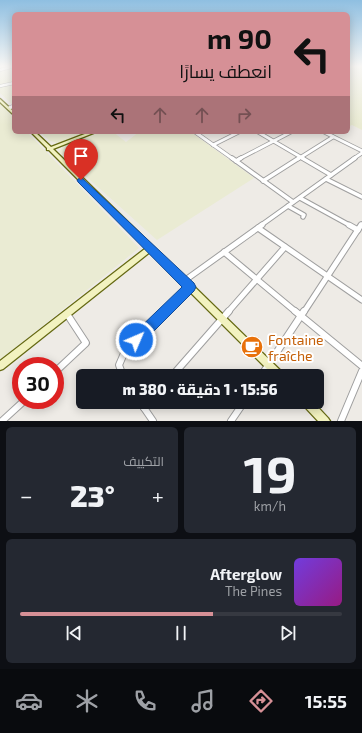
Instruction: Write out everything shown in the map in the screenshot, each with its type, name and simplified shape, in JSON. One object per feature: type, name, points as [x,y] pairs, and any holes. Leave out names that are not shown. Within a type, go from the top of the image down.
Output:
[{"type":"main road","points":[[0,100],[12,112]]},
{"type":"main road","points":[[35,134],[273,369]]},
{"type":"main road","points":[[49,149],[89,134]]},
{"type":"main road","points":[[0,366],[151,248]]},
{"type":"main road","points":[[313,409],[325,421]]},
{"type":"street","points":[[198,134],[293,202]]},
{"type":"street","points":[[213,145],[235,134]]},
{"type":"street","points":[[261,134],[331,175]]},
{"type":"street","points":[[236,161],[287,134]]},
{"type":"street","points":[[184,282],[362,152],[328,134]]},
{"type":"street","points":[[263,181],[333,137]]},
{"type":"street","points":[[357,156],[362,159]]},
{"type":"street","points":[[326,179],[362,197]]},
{"type":"street","points":[[300,198],[358,230]]},
{"type":"street","points":[[288,206],[304,215],[304,217]]},
{"type":"street","points":[[266,369],[362,224]]},
{"type":"street","points":[[258,228],[362,300]]},
{"type":"street","points":[[178,369],[285,247]]},
{"type":"street","points":[[224,252],[362,366]]},
{"type":"street","points":[[120,369],[119,365],[125,351],[190,287]]},
{"type":"street","points":[[64,364],[86,343],[67,314]]},
{"type":"street","points":[[341,421],[362,371]]},
{"type":"street","points":[[2,421],[15,409]]},
{"type":"street","points":[[148,409],[154,421]]},
{"type":"street","points":[[231,421],[239,409]]},
{"type":"green space","points":[[0,86],[12,86],[12,104],[0,93]]},
{"type":"green space","points":[[350,86],[362,86],[362,130],[352,125],[350,126]]},
{"type":"green space","points":[[0,103],[12,116],[12,134],[29,134],[139,248],[0,360]]},
{"type":"green space","points":[[42,134],[83,134],[59,143],[50,141]]},
{"type":"green space","points":[[96,134],[116,134],[126,142],[136,134],[194,134],[254,178],[157,240],[59,152],[64,145]]},
{"type":"place","name":"Fontaine fraîche","points":[[252,347]]},
{"type":"route","points":[[81,180],[190,287],[136,340]]}]
